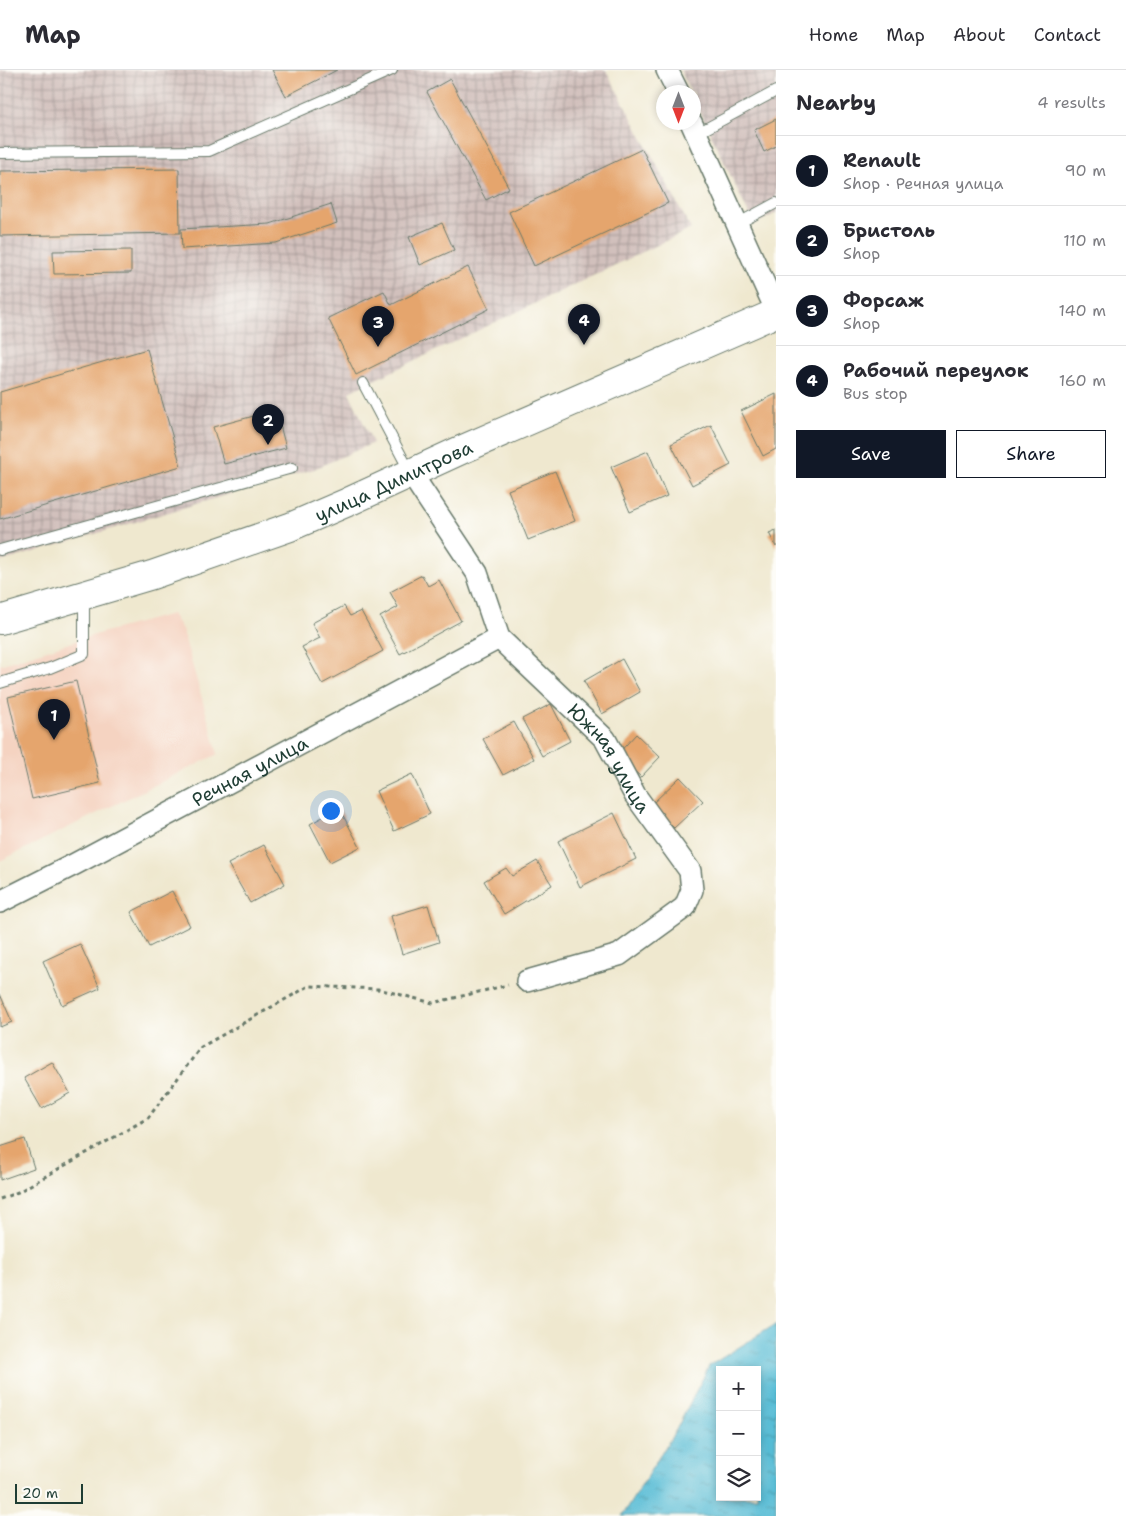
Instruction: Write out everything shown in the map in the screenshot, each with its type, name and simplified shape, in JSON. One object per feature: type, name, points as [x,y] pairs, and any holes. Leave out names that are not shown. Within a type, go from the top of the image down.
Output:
[{"type":"street","points":[[667,70],[674,85]]},
{"type":"street","points":[[695,130],[776,312]]},
{"type":"street","name":"улица Димитрова","points":[[0,620],[220,552],[290,527],[410,472],[776,312]]},
{"type":"street","name":"Южная улица","points":[[410,472],[477,573],[499,638],[605,738],[635,795],[690,870],[692,890],[685,907],[618,955],[527,981]]},
{"type":"street","name":"Речная улица","points":[[0,902],[499,638]]},
{"type":"lane","points":[[0,153],[209,151],[392,70]]},
{"type":"lane","points":[[701,125],[776,91]]},
{"type":"lane","points":[[737,224],[776,203]]},
{"type":"lane","points":[[363,383],[410,472]]},
{"type":"lane","points":[[0,550],[292,468]]},
{"type":"lane","points":[[0,684],[50,668],[84,654],[84,595]]},
{"type":"path","points":[[0,1199],[18,1192],[148,1118],[201,1046],[309,986],[378,990],[433,1003],[527,981]]},
{"type":"shaded area","points":[[0,70],[606,70],[691,229],[349,392],[373,443],[314,469],[0,562]]},
{"type":"shaded area","points":[[680,70],[776,70],[776,213],[754,225],[701,114],[701,85],[688,85]]},
{"type":"shaded area","points":[[172,614],[182,629],[218,754],[0,861],[0,665],[101,633]]},
{"type":"water","points":[[776,1324],[776,1516],[622,1516],[676,1430],[709,1366]]},
{"type":"building","points":[[272,70],[337,70],[286,96]]},
{"type":"building","points":[[450,79],[509,188],[486,200],[427,92]]},
{"type":"building","points":[[776,119],[776,146],[764,152],[754,130]]},
{"type":"building","points":[[642,149],[668,203],[534,266],[509,212]]},
{"type":"building","points":[[179,169],[180,233],[0,236],[0,171]]},
{"type":"building","points":[[331,204],[337,223],[276,243],[182,249],[181,229],[270,224]]},
{"type":"building","points":[[442,223],[454,250],[420,265],[409,237]]},
{"type":"building","points":[[131,250],[131,273],[54,274],[53,251]]},
{"type":"building","points":[[468,267],[489,309],[356,375],[328,318],[384,291],[391,305]]},
{"type":"building","points":[[147,349],[181,466],[0,519],[0,392]]},
{"type":"building","points":[[776,394],[776,449],[763,456],[741,411]]},
{"type":"building","points":[[276,410],[286,448],[224,464],[213,427]]},
{"type":"building","points":[[711,425],[731,465],[692,485],[671,444]]},
{"type":"building","points":[[648,451],[667,496],[630,512],[611,467]]},
{"type":"building","points":[[555,471],[575,521],[528,540],[508,490]]},
{"type":"building","points":[[776,530],[776,547],[769,533]]},
{"type":"building","points":[[422,575],[428,586],[439,580],[461,621],[400,654],[380,617],[398,607],[390,592]]},
{"type":"building","points":[[344,606],[350,616],[361,611],[383,651],[322,684],[302,647],[320,638],[312,623]]},
{"type":"building","points":[[622,659],[640,692],[602,714],[584,681]]},
{"type":"building","points":[[76,681],[100,783],[32,799],[8,697]]},
{"type":"building","points":[[551,704],[570,741],[542,756],[522,719]]},
{"type":"building","points":[[514,722],[534,759],[503,775],[483,739]]},
{"type":"building","points":[[636,734],[660,757],[641,777],[617,755]]},
{"type":"building","points":[[412,774],[430,814],[394,831],[376,791]]},
{"type":"building","points":[[680,777],[703,801],[674,828],[651,805]]},
{"type":"building","points":[[339,808],[360,847],[330,862],[310,824]]},
{"type":"building","points":[[614,813],[636,859],[580,887],[558,841]]},
{"type":"building","points":[[264,845],[285,884],[250,903],[228,864]]},
{"type":"building","points":[[537,861],[552,885],[504,914],[484,881],[506,868],[512,876]]},
{"type":"building","points":[[172,891],[190,926],[149,947],[131,912]]},
{"type":"building","points":[[428,905],[439,942],[402,954],[391,916]]},
{"type":"building","points":[[80,944],[100,988],[62,1005],[43,961]]},
{"type":"building","points":[[0,994],[12,1022],[0,1027]]},
{"type":"building","points":[[52,1062],[70,1093],[42,1109],[24,1078]]},
{"type":"building","points":[[25,1139],[34,1168],[0,1180],[0,1147]]},
{"type":"place","name":"Рабочий переулок","points":[[584,345]]},
{"type":"place","name":"Форсаж","points":[[378,347]]},
{"type":"place","name":"Бристоль","points":[[268,445]]},
{"type":"place","name":"Renault","points":[[54,740]]}]
